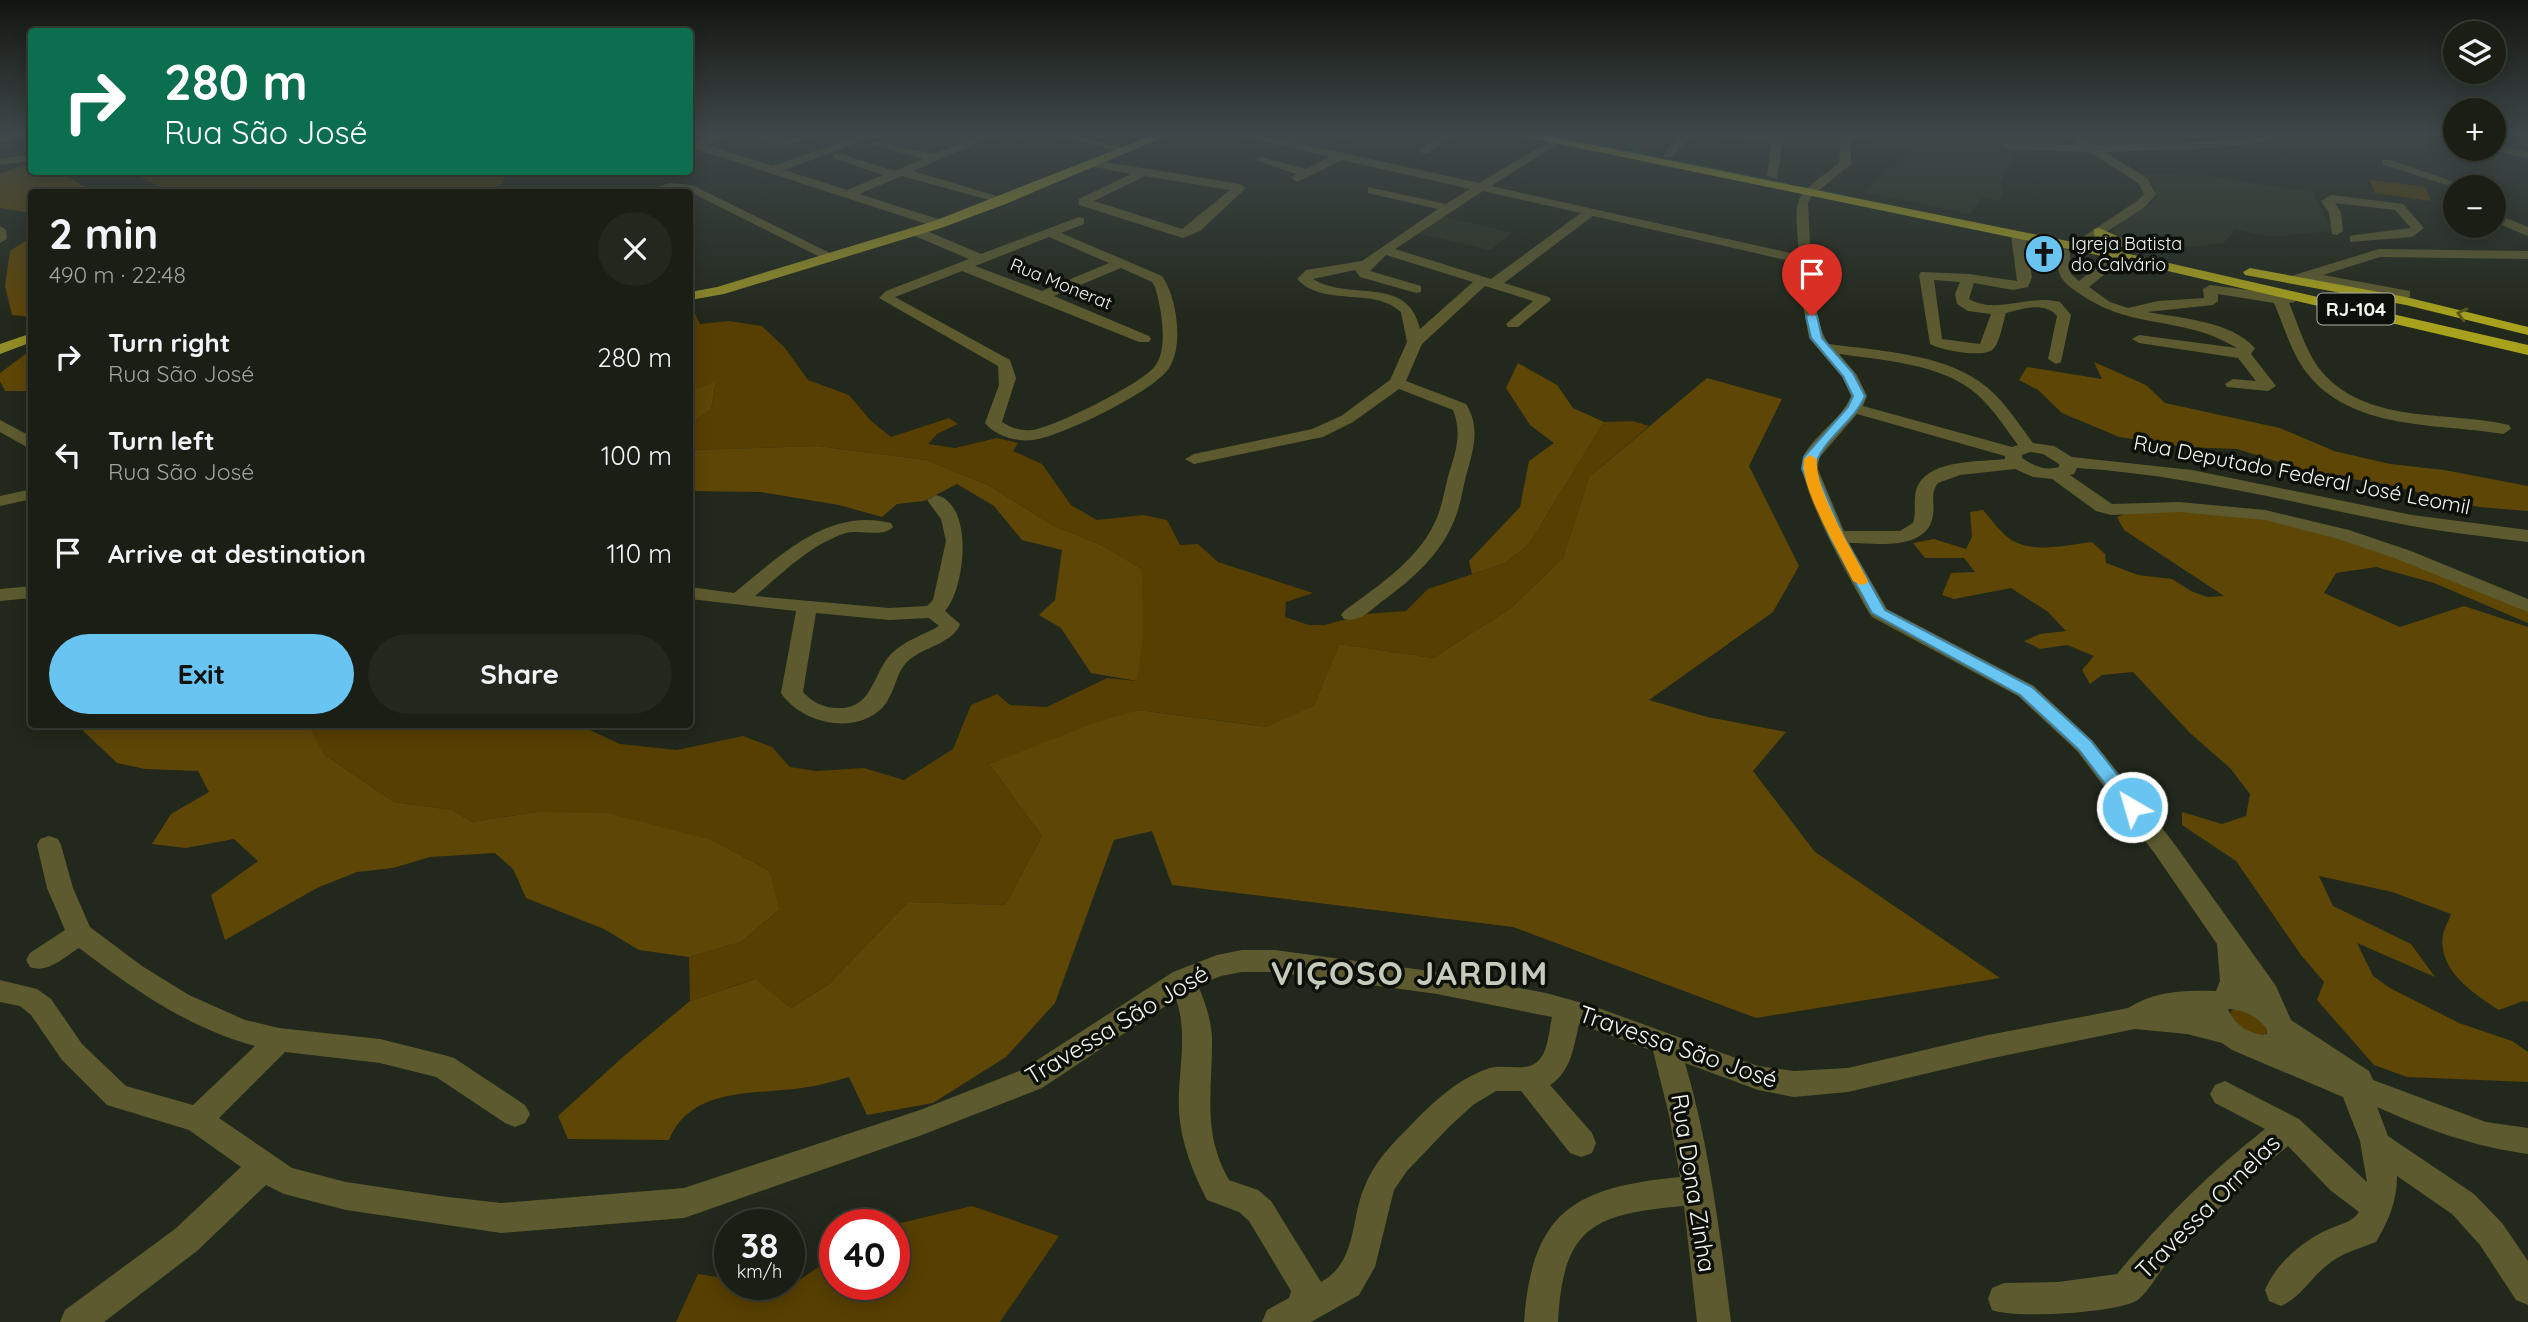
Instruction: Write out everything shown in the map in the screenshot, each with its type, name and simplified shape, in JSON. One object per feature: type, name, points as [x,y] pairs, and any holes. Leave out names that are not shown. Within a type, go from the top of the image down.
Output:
[{"type":"highway","name":"RJ-104","points":[[1845,196],[2041,241],[2198,270],[2528,345]]},
{"type":"highway","name":"RJ-104","points":[[1852,196],[2093,239],[2198,270]]},
{"type":"highway","points":[[2093,239],[2253,273],[2425,339],[2528,365]]},
{"type":"highway","points":[[2198,270],[2293,289],[2462,313],[2528,331]]},
{"type":"highway","name":"RJ-104","points":[[2293,289],[2510,343],[2528,350]]},
{"type":"main road","points":[[693,295],[915,231],[1015,196]]},
{"type":"main road","points":[[0,346],[28,338]]},
{"type":"street","points":[[704,196],[831,257]]},
{"type":"street","points":[[853,196],[939,223]]},
{"type":"street","points":[[987,196],[1004,200]]},
{"type":"street","points":[[1096,196],[1083,202],[1183,234],[1195,229],[1232,196]]},
{"type":"street","points":[[1396,196],[1448,208]]},
{"type":"street","points":[[1415,342],[1407,311],[1403,306],[1378,298],[1324,290],[1304,279],[1311,273],[1363,265],[1467,196]]},
{"type":"street","points":[[1521,196],[1805,260]]},
{"type":"street","points":[[1809,196],[1802,203],[1805,260],[1816,338],[1849,375],[1859,396],[1854,408],[1811,457],[1809,469],[1837,537],[1879,613],[2026,691],[2085,746],[2164,848],[2266,994],[2272,1032],[2366,1091],[2486,1135],[2528,1141]]},
{"type":"street","points":[[2093,239],[2147,196]]},
{"type":"street","points":[[2328,200],[2399,207],[2418,228],[2412,233],[2355,239],[2351,234],[2337,235],[2335,213],[2328,200]]},
{"type":"street","points":[[1194,459],[1317,433],[1347,419],[1397,383],[1415,342],[1488,283],[1592,211]]},
{"type":"street","points":[[2335,213],[2409,220]]},
{"type":"street","points":[[1051,233],[1157,279],[1161,284],[1170,342],[1162,368],[1147,382],[1040,434],[1019,434],[997,427],[993,423],[1010,380],[1010,370],[1005,363],[886,298],[1079,221]]},
{"type":"street","points":[[2506,222],[2528,232]]},
{"type":"street","points":[[0,230],[0,239]]},
{"type":"street","points":[[915,231],[982,260]]},
{"type":"street","points":[[1998,312],[1987,347],[1982,349],[1943,345],[1935,341],[1926,275],[1969,278],[2013,286],[2023,284],[2025,277],[2018,235]]},
{"type":"street","points":[[2041,241],[2045,246],[2065,254],[2062,272],[2066,280],[2111,308],[2200,328],[2227,337],[2246,348],[2243,354]]},
{"type":"street","points":[[1384,250],[1544,300],[1513,324]]},
{"type":"street","points":[[2293,289],[2379,253],[2528,255]]},
{"type":"street","points":[[2455,253],[2528,264]]},
{"type":"street","points":[[2079,287],[2112,261]]},
{"type":"street","points":[[1042,296],[1122,263]]},
{"type":"street","points":[[1363,265],[1361,271],[1365,274],[1416,289]]},
{"type":"street","name":"Rua Monerat","points":[[964,267],[1144,339]]},
{"type":"street","points":[[1969,278],[1962,293],[1964,303],[1998,312],[2039,302],[2061,309],[2064,315],[2056,359]]},
{"type":"street","points":[[1378,298],[1398,285]]},
{"type":"street","points":[[2127,313],[2158,305],[2208,302],[2211,300],[2210,289],[2293,289],[2405,294]]},
{"type":"street","points":[[2293,289],[2312,370],[2324,385],[2345,401],[2367,410],[2503,429]]},
{"type":"street","points":[[2139,340],[2192,345],[2243,354],[2268,386],[2233,384]]},
{"type":"street","points":[[1822,347],[1882,357],[1958,375],[1975,385],[1990,400],[2020,455]]},
{"type":"street","points":[[1351,615],[1402,579],[1427,552],[1446,519],[1464,456],[1468,431],[1460,407],[1397,383]]},
{"type":"street","points":[[1854,408],[2020,455]]},
{"type":"street","points":[[0,425],[28,442]]},
{"type":"street","points":[[1837,537],[1903,537],[1913,534],[1923,522],[1926,486],[1931,479],[1942,473],[2048,450],[2062,468],[2102,507],[2111,510],[2179,507],[2265,515],[2314,526],[2404,555],[2528,606]]},
{"type":"street","name":"Rua Deputado Federal José Leomil","points":[[2062,468],[2153,467],[2294,493],[2452,527],[2528,536]]},
{"type":"street","points":[[0,501],[28,495]]},
{"type":"street","points":[[693,593],[889,614],[925,615],[933,612],[943,601],[955,541],[950,518],[936,500]]},
{"type":"street","points":[[738,600],[800,550],[830,534],[854,525],[884,527]]},
{"type":"street","points":[[0,596],[28,592]]},
{"type":"street","points":[[807,606],[792,693],[799,704],[816,711],[838,715],[854,715],[868,708],[876,701],[897,660],[907,651],[948,629],[950,624],[933,612]]},
{"type":"street","points":[[49,845],[60,888],[80,934],[133,974],[179,1003],[240,1030],[279,1040],[380,1051],[444,1067],[514,1114]]},
{"type":"street","points":[[39,960],[80,934]]},
{"type":"street","points":[[2228,942],[2233,981],[2213,1012],[2218,1023],[2228,1033]]},
{"type":"street","name":"Travessa São José","points":[[0,991],[27,997],[41,1007],[72,1052],[117,1096],[198,1120],[284,1180],[346,1196],[501,1218],[684,1203],[734,1188],[852,1144],[922,1122],[1032,1079],[1183,980],[1217,966],[1242,961],[1275,961],[1437,983],[1568,1010],[1758,1078],[1814,1084],[1847,1080],[1989,1046],[2136,1018],[2187,1022],[2228,1033],[2272,1032],[2256,1004],[2222,1000],[2170,1002],[2151,1006],[2136,1018]]},
{"type":"street","points":[[1183,980],[1195,1014],[1198,1036],[1194,1113],[1206,1168],[1217,1190],[1247,1200],[1260,1210],[1307,1287],[1309,1296],[1290,1315]]},
{"type":"street","points":[[1290,1315],[1353,1279],[1361,1260],[1372,1203],[1393,1164],[1467,1093],[1491,1080],[1529,1080],[1548,1072],[1555,1062],[1568,1010]]},
{"type":"street","points":[[198,1120],[279,1040]]},
{"type":"street","name":"Rua Dona Zinha","points":[[1666,1046],[1687,1122],[1714,1322]]},
{"type":"street","points":[[1529,1080],[1581,1143]]},
{"type":"street","points":[[2281,1290],[2313,1253],[2345,1237],[2365,1231],[2378,1205],[2383,1171],[2366,1091]]},
{"type":"street","points":[[2225,1094],[2288,1128],[2341,1180],[2365,1200],[2378,1205]]},
{"type":"street","name":"Travessa Ornelas","points":[[2004,1299],[2058,1298],[2126,1289],[2160,1247],[2253,1156],[2288,1128]]},
{"type":"street","points":[[2379,1146],[2463,1205],[2491,1234],[2528,1289]]},
{"type":"street","points":[[77,1322],[186,1240],[263,1167]]},
{"type":"street","points":[[1541,1322],[1543,1282],[1565,1233],[1576,1220],[1603,1204],[1698,1190]]},
{"type":"shaded area","points":[[0,196],[28,196],[28,213],[0,208]]},
{"type":"shaded area","points":[[1882,196],[2002,196],[1999,201],[1982,198],[1970,214]]},
{"type":"shaded area","points":[[2315,196],[2332,231],[2270,237],[2235,229],[2224,243],[2168,249],[2108,235],[2137,207],[2145,207],[2157,197]]},
{"type":"shaded area","points":[[2394,196],[2429,196],[2431,201]]},
{"type":"shaded area","points":[[1440,216],[1512,233],[1490,250],[1416,233]]},
{"type":"shaded area","points":[[28,239],[28,317],[12,315],[5,286],[10,251]]},
{"type":"shaded area","points":[[693,309],[700,324],[729,321],[762,326],[785,348],[808,380],[849,395],[871,421],[891,437],[949,418],[958,424],[937,434],[928,444],[955,448],[997,438],[1018,443],[1013,451],[1042,464],[1071,505],[1097,520],[1143,515],[1167,520],[1180,545],[1198,544],[1218,562],[1313,593],[1286,602],[1285,617],[1309,625],[1325,625],[1365,614],[1406,611],[1428,589],[1505,563],[1529,544],[1604,422],[1633,421],[1649,426],[1589,477],[1563,558],[1511,608],[1433,658],[1339,644],[1314,705],[1268,727],[1138,710],[989,764],[1042,836],[1005,905],[908,902],[829,984],[791,1008],[754,979],[690,1001],[689,957],[741,942],[778,911],[770,871],[712,840],[536,812],[472,822],[452,810],[394,802],[325,755],[312,731],[307,728],[585,728],[620,744],[677,750],[743,736],[772,747],[790,767],[816,771],[864,768],[904,780],[953,749],[971,705],[997,694],[1010,705],[1047,707],[1107,678],[1137,681],[1142,569],[1103,546],[1052,525],[988,485],[926,460],[817,446],[693,450],[693,421],[711,410],[716,383],[693,390]]},
{"type":"shaded area","points":[[28,352],[28,391],[5,391],[0,381],[0,373]]},
{"type":"shaded area","points":[[2094,362],[2146,385],[2165,403],[2280,428],[2334,451],[2390,464],[2444,470],[2528,486],[2528,511],[2479,507],[2385,484],[2313,473],[2237,449],[2185,447],[2119,437],[2062,413],[2038,390],[2019,380],[2027,367],[2102,379]]},
{"type":"shaded area","points":[[1518,363],[1557,385],[1573,408],[1604,422],[1529,544],[1505,563],[1472,574],[1469,561],[1520,507],[1529,461],[1554,443],[1530,425],[1506,388]]},
{"type":"shaded area","points":[[1707,378],[1782,399],[1749,466],[1799,566],[1773,612],[1649,700],[1707,717],[1786,732],[1753,771],[1815,852],[2000,978],[1756,1018],[1513,927],[1172,885],[1152,831],[1114,840],[1055,1003],[1006,1057],[933,1103],[867,1115],[849,1077],[808,1087],[726,1096],[708,1102],[692,1110],[679,1123],[669,1140],[568,1139],[558,1116],[690,1001],[755,979],[791,1008],[829,984],[908,902],[1005,905],[1042,836],[989,764],[1094,723],[1138,710],[1267,727],[1314,705],[1339,644],[1433,658],[1511,608],[1563,558],[1589,477]]},
{"type":"shaded area","points":[[716,382],[711,410],[693,421],[693,390]]},
{"type":"shaded area","points":[[817,446],[926,460],[988,485],[1052,525],[1103,546],[1142,569],[1143,636],[1137,681],[1091,673],[1061,628],[1039,615],[1055,600],[1062,550],[1022,540],[994,506],[957,484],[924,501],[897,504],[882,517],[839,505],[761,492],[693,491],[693,450]]},
{"type":"shaded area","points":[[2175,508],[2249,513],[2349,537],[2528,608],[2528,623],[2434,583],[2376,567],[2336,573],[2324,593],[2400,627],[2464,606],[2528,627],[2528,1002],[2523,1001],[2499,1010],[2459,980],[2451,970],[2443,948],[2444,932],[2451,914],[2392,892],[2319,876],[2333,906],[2411,944],[2435,977],[2357,943],[2373,976],[2390,988],[2459,1023],[2512,1041],[2528,1052],[2528,1082],[2407,1077],[2374,1065],[2317,1000],[2324,982],[2301,955],[2236,861],[2182,825],[2182,812],[2222,824],[2246,816],[2250,794],[2230,768],[2190,733],[2133,672],[2102,675],[2090,684],[2082,670],[2094,656],[2067,645],[2040,649],[2024,641],[2040,634],[2066,631],[2048,612],[2011,588],[1954,599],[1942,595],[1951,573],[1975,572],[1964,558],[1925,558],[1913,543],[1934,539],[1966,549],[1972,537],[1970,512],[1983,510],[2003,533],[2019,544],[2050,547],[2092,542],[2105,554],[2106,563],[2138,575],[2172,579],[2207,597],[2224,596],[2124,530],[2117,517],[2127,513]]},
{"type":"shaded area","points":[[80,728],[307,728],[312,731],[325,755],[394,802],[452,810],[472,822],[536,812],[606,813],[712,840],[770,871],[779,910],[741,942],[689,957],[639,950],[604,929],[526,898],[513,869],[495,853],[430,857],[393,868],[357,872],[317,888],[225,940],[211,895],[258,861],[234,839],[186,848],[152,844],[171,814],[209,792],[198,771],[145,769],[117,763]]},
{"type":"shaded area","points":[[2241,1007],[2269,1028],[2266,1034],[2254,1034],[2235,1023],[2230,1013],[2234,1008]]},
{"type":"shaded area","points":[[972,1206],[1059,1236],[1000,1322],[676,1322],[698,1274],[714,1276],[714,1300],[805,1300],[805,1276],[819,1267],[819,1300],[910,1300],[910,1221]]},
{"type":"slow traffic","points":[[1810,459],[1809,469],[1815,490],[1861,581]]},
{"type":"place","name":"Igreja Batista do Calvário","points":[[2044,254]]},
{"type":"district","name":"VIÇOSO JARDIM","points":[[1410,973]]},
{"type":"route","points":[[1812,316],[1816,338],[1849,375],[1859,396],[1854,408],[1811,457],[1809,469],[1815,490],[1837,537],[1879,613],[2026,691],[2085,746],[2132,807]]}]
